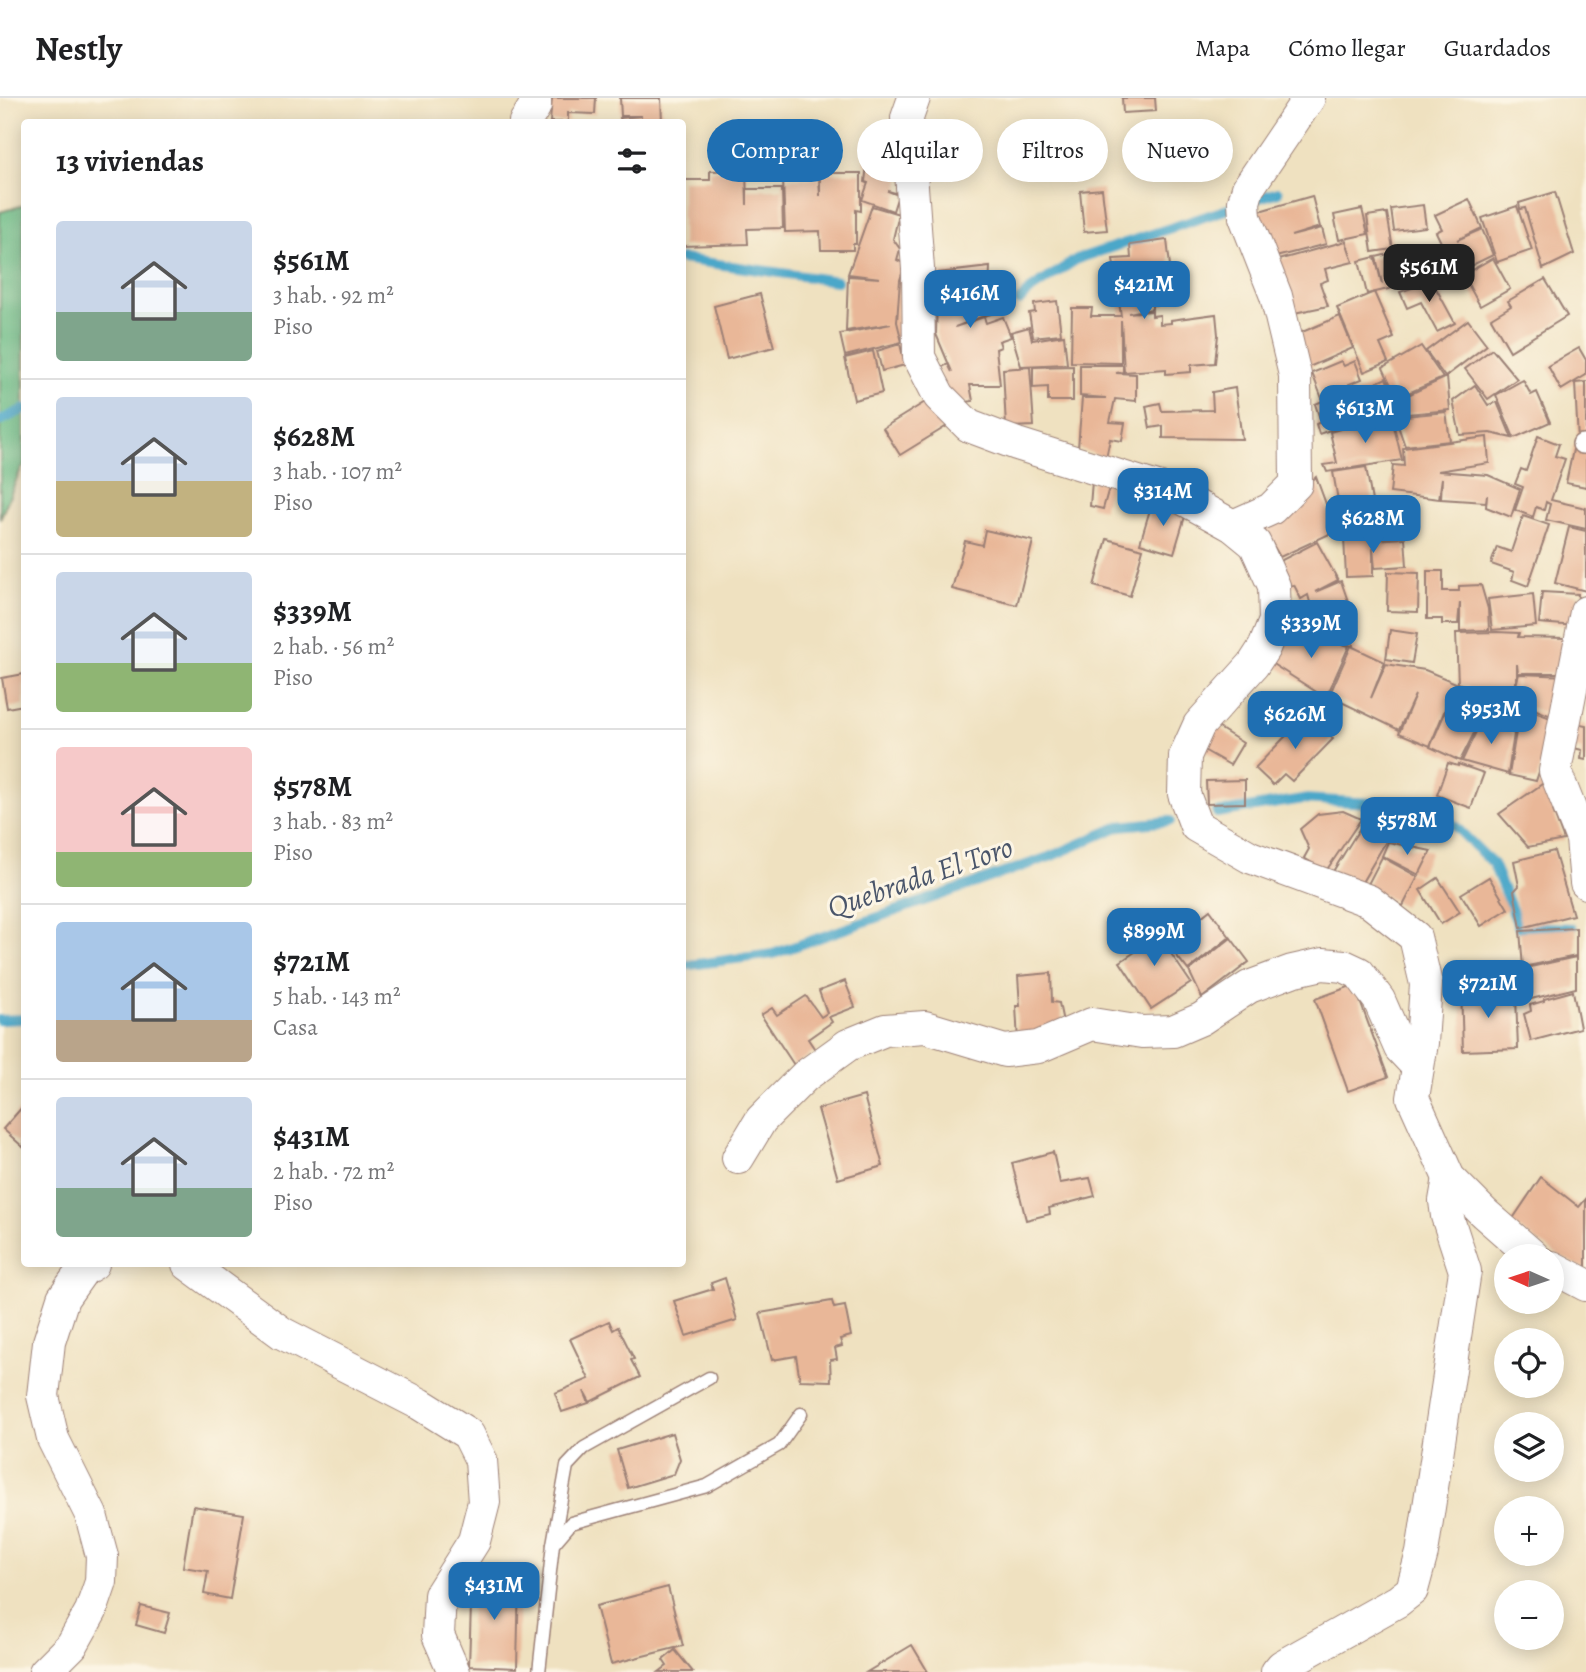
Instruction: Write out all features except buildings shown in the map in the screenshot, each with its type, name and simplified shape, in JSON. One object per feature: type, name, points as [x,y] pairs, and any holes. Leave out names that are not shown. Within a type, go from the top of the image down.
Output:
[{"type":"street","points":[[527,119],[535,106],[535,98]]},
{"type":"street","points":[[914,98],[908,118],[918,270],[919,358],[939,396],[969,426],[1017,444],[1173,493],[1233,526],[1255,544],[1274,586],[1275,621],[1253,666],[1199,725],[1185,756],[1184,794],[1196,826],[1250,857],[1368,901],[1415,937],[1426,984],[1422,1043],[1413,1098],[1449,1178],[1520,1244]]},
{"type":"street","points":[[1233,526],[1271,509],[1296,484],[1295,375],[1276,296],[1245,217],[1244,202],[1248,188],[1309,98]]},
{"type":"street","points":[[1586,612],[1555,771],[1582,839],[1586,883]]},
{"type":"street","points":[[738,1158],[761,1120],[805,1076],[848,1045],[885,1030],[925,1027],[1005,1051],[1038,1047],[1092,1024],[1142,1032],[1173,1031],[1201,1018],[1249,986],[1292,971],[1323,964],[1344,966],[1359,974],[1378,1000],[1400,1048],[1418,1067]]},
{"type":"street","points":[[1278,1672],[1282,1665],[1398,1601],[1412,1590],[1422,1553],[1465,1270],[1447,1216],[1445,1201],[1449,1178]]},
{"type":"street","points":[[45,1672],[72,1645],[91,1611],[101,1582],[102,1556],[90,1515],[53,1439],[43,1396],[49,1342],[63,1297],[88,1267]]},
{"type":"street","points":[[192,1267],[282,1333],[420,1404],[468,1434],[481,1460],[484,1502],[474,1541],[440,1595],[438,1635],[454,1672]]},
{"type":"street","points":[[1564,1273],[1586,1285]]},
{"type":"lane","points":[[539,1672],[553,1544],[568,1466],[584,1448],[709,1378]]},
{"type":"lane","points":[[553,1544],[571,1523],[707,1486],[779,1446],[801,1414]]},
{"type":"green space","points":[[21,206],[21,469],[0,519],[0,212]]},
{"type":"waterway","points":[[1250,201],[1278,192]]},
{"type":"waterway","points":[[1019,301],[1077,259],[1240,205]]},
{"type":"waterway","points":[[686,260],[837,281]]},
{"type":"waterway","points":[[0,421],[21,410]]},
{"type":"waterway","name":"Quebrada El Toro","points":[[1217,813],[1303,799],[1403,805],[1450,821],[1493,864],[1519,927],[1572,928]]},
{"type":"waterway","name":"Quebrada El Toro","points":[[686,965],[773,954],[1052,856],[1120,826],[1170,821]]},
{"type":"waterway","name":"Quebrada El Toro","points":[[0,1020],[21,1019]]}]
